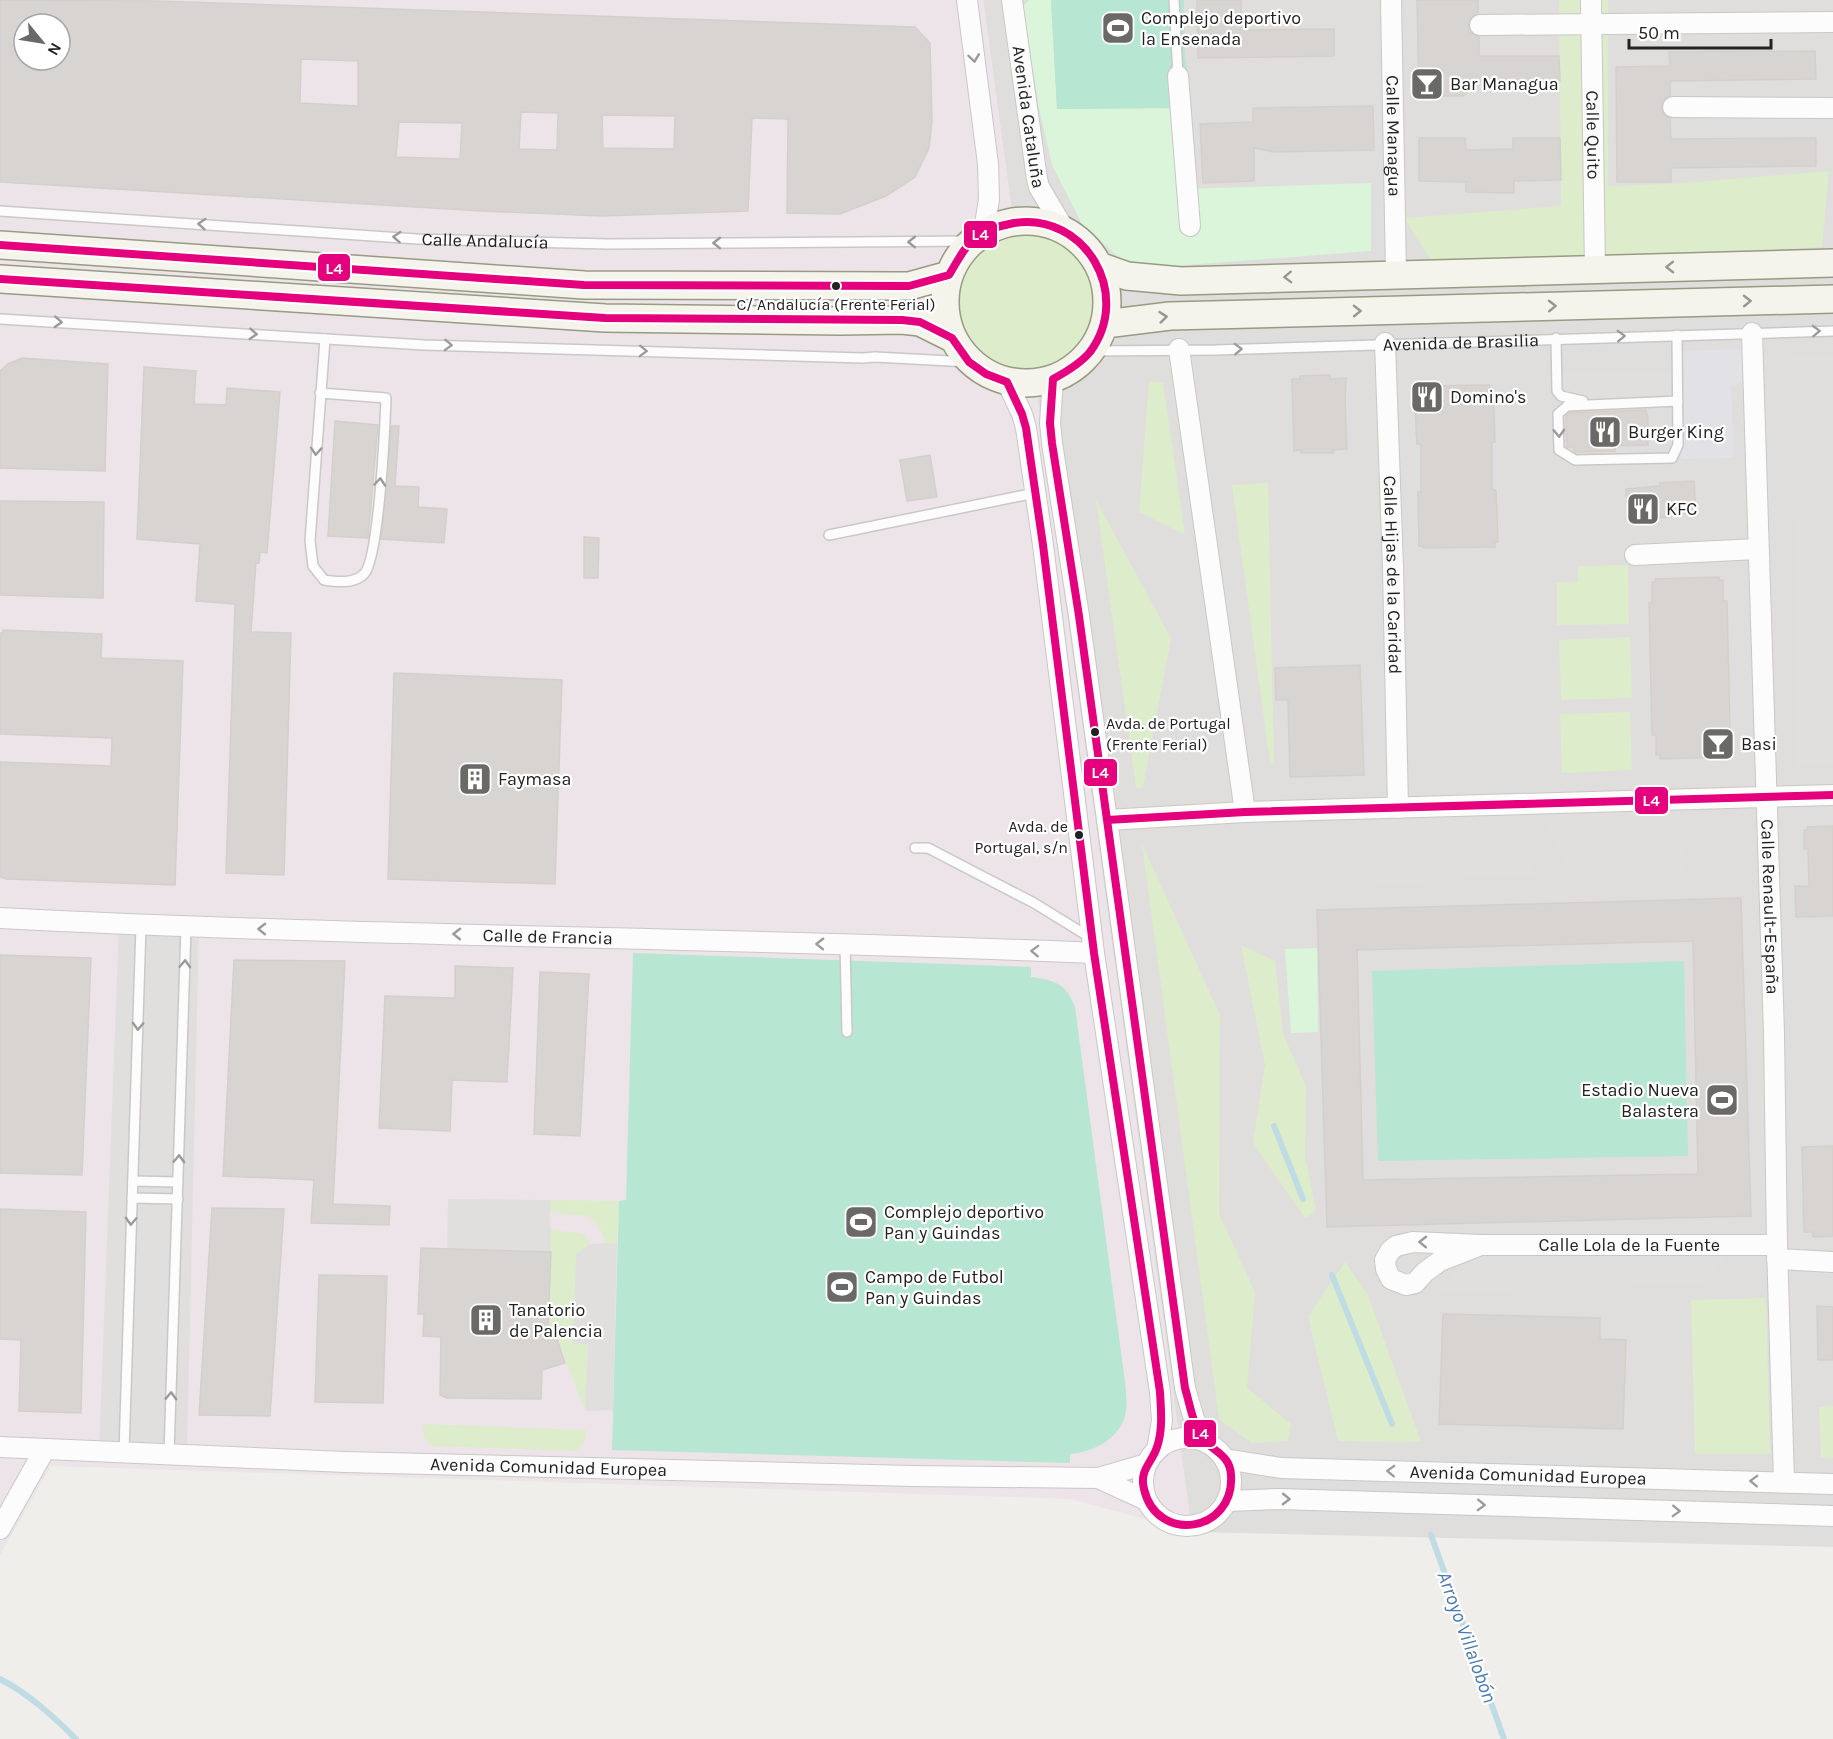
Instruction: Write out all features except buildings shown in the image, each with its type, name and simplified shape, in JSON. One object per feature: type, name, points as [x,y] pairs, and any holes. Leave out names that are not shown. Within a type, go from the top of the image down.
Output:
[{"type":"main road","points":[[1018,220],[1042,221],[1064,229],[1084,245],[1099,266],[1107,300],[1104,324],[1091,351],[1072,370],[1053,379],[1028,384],[1007,382],[986,374],[969,362],[952,338],[944,306],[949,275],[978,236],[1018,220]]},
{"type":"main road","name":"Calle Andalucía","points":[[0,245],[584,285],[909,286],[949,275]]},
{"type":"main road","points":[[1099,266],[1127,276],[1181,281],[1833,263]]},
{"type":"main road","points":[[0,279],[605,318],[902,320],[920,322],[952,338]]},
{"type":"main road","name":"Avenida de Brasilia","points":[[1104,324],[1181,315],[1833,299]]},
{"type":"street","points":[[967,0],[988,164],[989,199],[978,236]]},
{"type":"street","name":"Avenida Cataluña","points":[[1012,0],[1034,169],[1039,187],[1064,229]]},
{"type":"street","name":"Calle Managua","points":[[1391,0],[1396,274]]},
{"type":"street","name":"Calle Quito","points":[[1591,0],[1595,269]]},
{"type":"street","points":[[1480,25],[1833,22]]},
{"type":"street","points":[[1178,76],[1190,226]]},
{"type":"street","points":[[1673,107],[1833,108]]},
{"type":"street","name":"Calle Renault-España","points":[[1752,333],[1777,1136],[1777,1252],[1784,1482]]},
{"type":"street","name":"Calle Hijas de la Caridad","points":[[1385,343],[1398,808]]},
{"type":"street","points":[[1179,349],[1245,812]]},
{"type":"street","points":[[1053,379],[1050,423],[1052,443],[1079,616],[1185,1388],[1194,1419],[1205,1441]]},
{"type":"street","points":[[1007,382],[1022,414],[1035,493],[1093,946],[1160,1392],[1162,1421],[1143,1476],[1146,1500],[1163,1520],[1189,1527],[1201,1525],[1212,1519],[1228,1501],[1232,1487],[1231,1472],[1225,1459],[1205,1441],[1179,1438],[1167,1442],[1151,1457]]},
{"type":"street","points":[[1635,555],[1758,549]]},
{"type":"street","points":[[1107,820],[1245,812],[1833,795]]},
{"type":"street","name":"Calle de Francia","points":[[0,918],[141,926],[845,944],[1093,946]]},
{"type":"street","name":"Calle Lola de la Fuente","points":[[1481,1245],[1777,1252],[1833,1262]]},
{"type":"street","name":"Avenida Comunidad Europea","points":[[0,1447],[345,1462],[912,1476],[1098,1478],[1151,1457]]},
{"type":"street","points":[[0,1529],[45,1449]]},
{"type":"street","name":"Avenida Comunidad Europea","points":[[1225,1459],[1281,1468],[1833,1484]]},
{"type":"street","name":"Avenida Comunidad Europea","points":[[1098,1478],[1146,1500]]},
{"type":"street","name":"Avenida Comunidad Europea","points":[[1228,1501],[1279,1498],[1833,1515]]},
{"type":"lane","points":[[1174,0],[1178,76]]},
{"type":"lane","name":"Calle Andalucía","points":[[0,211],[417,239],[608,244],[978,236]]},
{"type":"lane","points":[[0,319],[424,345],[875,357],[969,362]]},
{"type":"lane","name":"Avenida de Brasilia","points":[[1091,351],[1833,331]]},
{"type":"lane","points":[[1677,335],[1678,401],[1678,445],[1672,458],[1575,460],[1559,450],[1558,414],[1567,406],[1678,401]]},
{"type":"lane","points":[[1556,338],[1557,391],[1561,396],[1597,404]]},
{"type":"lane","points":[[320,393],[386,398],[375,539],[370,563],[364,574],[353,580],[340,582],[324,580],[313,566],[310,541],[320,393],[325,339]]},
{"type":"lane","points":[[829,535],[1035,493]]},
{"type":"lane","points":[[915,848],[928,849],[1042,908],[1093,946]]},
{"type":"lane","points":[[124,1452],[141,926]]},
{"type":"lane","points":[[169,1454],[186,927]]},
{"type":"lane","points":[[845,944],[847,1032]]},
{"type":"lane","points":[[133,1181],[178,1182]]},
{"type":"lane","points":[[132,1198],[178,1199]]},
{"type":"shaded area","points":[[0,0],[983,0],[1192,1532],[1071,1499],[51,1466],[0,1555]]},
{"type":"shaded area","points":[[983,0],[1833,0],[1833,1547],[1192,1532]]},
{"type":"shaded area","points":[[1741,349],[1746,379],[1731,387],[1734,458],[1681,459],[1677,351]]},
{"type":"shaded area","points":[[1833,354],[1833,765],[1797,766],[1791,355]]},
{"type":"shaded area","points":[[1678,372],[1678,401],[1597,404],[1561,396],[1557,373]]},
{"type":"shaded area","points":[[1536,804],[1680,809],[1682,873],[1570,873],[1537,805],[1534,874],[1376,885],[1375,808]]},
{"type":"shaded area","points":[[119,924],[199,928],[187,1455],[99,1450]]},
{"type":"shaded area","points":[[448,1199],[550,1200],[551,1252],[447,1249]]},
{"type":"shaded area","points":[[617,1243],[613,1410],[585,1411],[588,1344],[573,1344],[576,1254],[590,1244]]},
{"type":"shaded area","points":[[1481,1245],[1736,1245],[1704,1285],[1440,1291]]},
{"type":"green space","points":[[1029,0],[1051,0],[1057,109],[1172,108],[1181,189],[1371,183],[1371,251],[1173,266],[1126,264],[1082,224],[1052,165],[1039,108],[1023,7]]},
{"type":"green space","name":"Complejo deportivo la Ensenada","points":[[1051,0],[1184,0],[1185,56],[1192,108],[1057,109]]},
{"type":"green space","points":[[1559,0],[1608,0],[1608,186],[1671,184],[1829,171],[1822,247],[1434,265],[1404,218],[1561,206]]},
{"type":"green space","points":[[1026,221],[1042,222],[1057,227],[1083,245],[1101,271],[1106,286],[1106,318],[1101,333],[1083,359],[1057,377],[1042,382],[1026,383],[1010,382],[995,377],[969,359],[951,333],[946,318],[945,302],[946,286],[951,271],[969,245],[995,227],[1010,222]]},
{"type":"green space","points":[[1149,381],[1163,383],[1185,535],[1139,512]]},
{"type":"green space","points":[[1268,483],[1274,764],[1270,763],[1232,485]]},
{"type":"green space","points":[[1096,500],[1171,638],[1143,787],[1136,788]]},
{"type":"green space","points":[[1628,565],[1629,624],[1557,625],[1557,583],[1578,582],[1578,566]]},
{"type":"green space","points":[[1630,637],[1632,698],[1561,700],[1559,640]]},
{"type":"green space","points":[[1630,712],[1632,770],[1562,773],[1560,714]]},
{"type":"green space","points":[[1142,844],[1220,1015],[1219,1214],[1255,1292],[1247,1388],[1291,1424],[1288,1441],[1252,1443],[1219,1419]]},
{"type":"green space","points":[[1241,945],[1275,961],[1283,1034],[1306,1086],[1305,1156],[1316,1210],[1305,1218],[1253,1143],[1265,1065]]},
{"type":"green space","points":[[1317,948],[1318,1032],[1291,1033],[1285,949]]},
{"type":"green space","name":"Complejo deportivo Pan y Guindas","points":[[633,953],[1031,967],[1031,977],[1053,981],[1068,993],[1075,1007],[1125,1382],[1126,1411],[1119,1429],[1113,1436],[1097,1447],[1070,1454],[1070,1463],[612,1450],[619,1201],[626,1200]]},
{"type":"green space","name":"Estadio Nueva Balastera","points":[[1684,961],[1688,1156],[1378,1161],[1372,971]]},
{"type":"green space","points":[[550,1200],[619,1201],[617,1243],[606,1243],[596,1223],[590,1218],[550,1211]]},
{"type":"green space","points":[[550,1229],[585,1235],[590,1244],[576,1254],[573,1344],[588,1343],[585,1411],[553,1327],[548,1327]]},
{"type":"green space","points":[[1345,1262],[1367,1293],[1421,1442],[1338,1441],[1308,1316]]},
{"type":"green space","points":[[1766,1298],[1770,1454],[1695,1454],[1691,1300]]},
{"type":"green space","points":[[1833,1406],[1833,1458],[1821,1457],[1819,1407]]},
{"type":"green space","points":[[423,1424],[586,1430],[586,1434],[581,1447],[575,1451],[432,1446],[424,1437]]},
{"type":"waterway","name":"Arroyo Villalobón","points":[[1274,1126],[1303,1199]]},
{"type":"waterway","name":"Arroyo Villalobón","points":[[1332,1275],[1392,1424]]},
{"type":"waterway","name":"Arroyo Villalobón","points":[[1431,1535],[1504,1739]]},
{"type":"waterway","points":[[0,1679],[21,1691],[76,1739]]},
{"type":"transit line","name":"L4","points":[[0,245],[584,285],[909,286],[949,275],[964,250],[975,238],[988,230],[1004,225],[1039,223],[1062,230],[1081,244],[1095,262],[1104,283],[1106,306],[1102,329],[1090,352],[1068,371],[1053,379],[1050,423],[1052,443],[1079,616],[1185,1388],[1200,1434],[1225,1458],[1230,1468],[1229,1494],[1221,1509],[1209,1519],[1194,1524],[1178,1524],[1164,1518],[1152,1507],[1144,1489],[1143,1477],[1155,1453],[1160,1434],[1160,1392],[1094,953],[1043,545],[1026,428],[1007,382],[986,374],[969,362],[952,338],[920,322],[902,320],[605,318],[0,279]]},
{"type":"transit line","name":"L4","points":[[1107,820],[1245,812],[1833,795]]},
{"type":"place","name":"Complejo deportivo la Ensenada","points":[[1118,28]]},
{"type":"place","name":"Bar Managua","points":[[1427,84]]},
{"type":"place","name":"C/ Andalucía (Frente Ferial)","points":[[836,286]]},
{"type":"place","name":"Domino's","points":[[1427,397]]},
{"type":"place","name":"Burger King","points":[[1605,432]]},
{"type":"place","name":"KFC","points":[[1643,509]]},
{"type":"place","name":"Avda. de Portugal (Frente Ferial)","points":[[1095,732]]},
{"type":"place","name":"Basi","points":[[1718,744]]},
{"type":"place","name":"Faymasa","points":[[475,779]]},
{"type":"place","name":"Avda. de Portugal, s/n","points":[[1079,835]]},
{"type":"place","name":"Estadio Nueva Balastera","points":[[1722,1100]]},
{"type":"place","name":"Complejo deportivo Pan y Guindas","points":[[861,1222]]},
{"type":"place","name":"Campo de Futbol Pan y Guindas","points":[[842,1287]]},
{"type":"place","name":"Tanatorio de Palencia","points":[[486,1320]]}]
